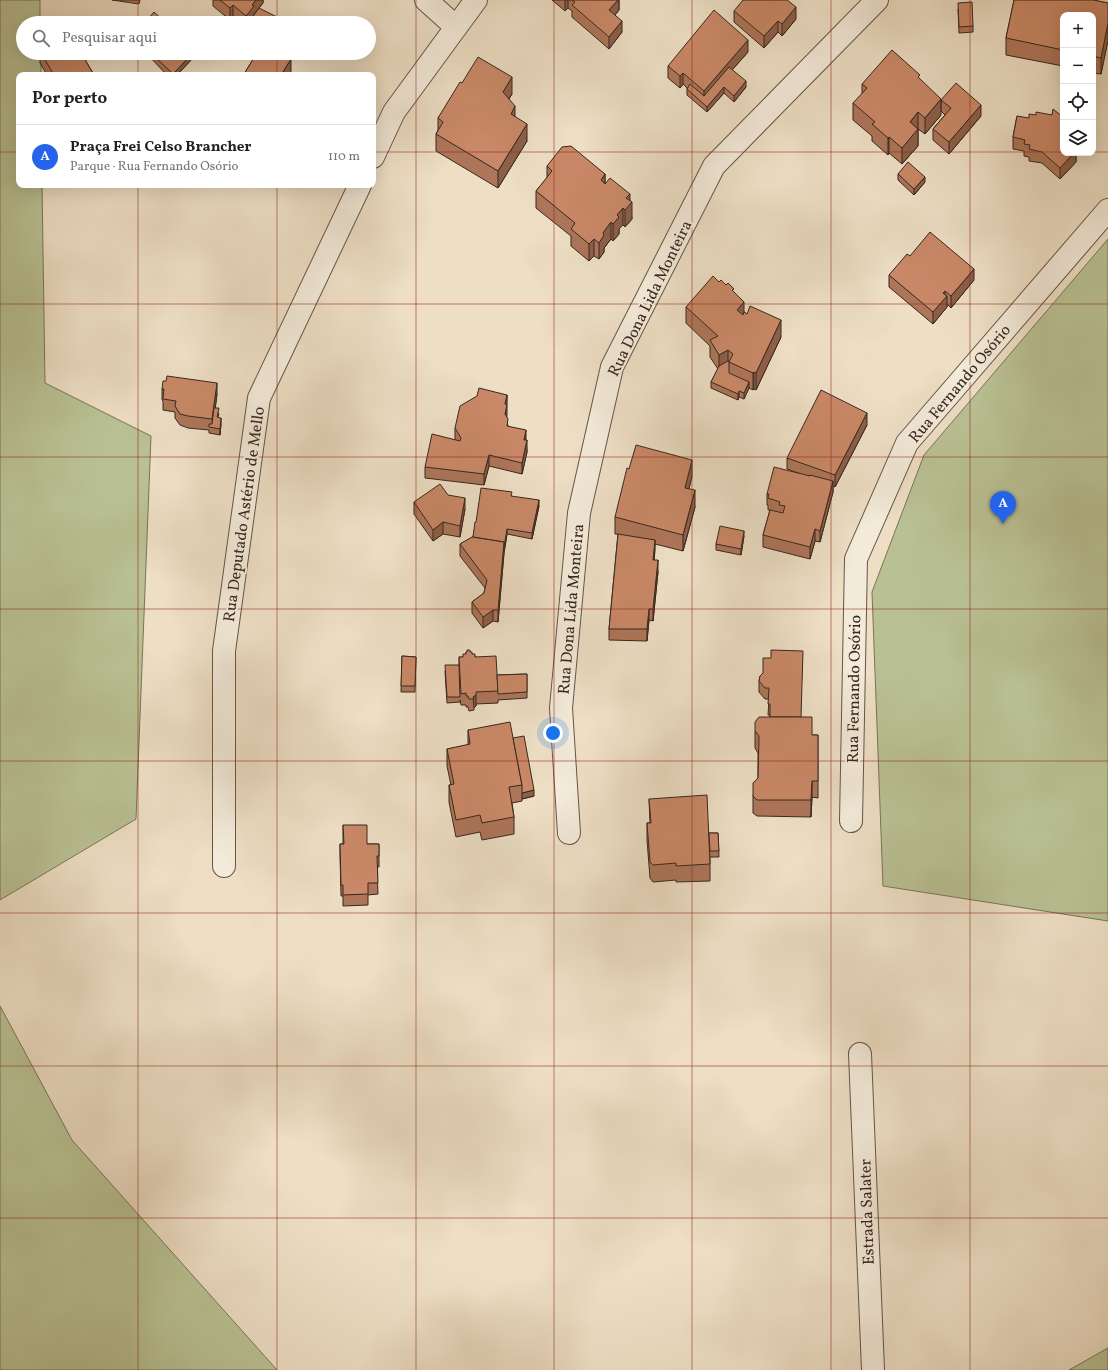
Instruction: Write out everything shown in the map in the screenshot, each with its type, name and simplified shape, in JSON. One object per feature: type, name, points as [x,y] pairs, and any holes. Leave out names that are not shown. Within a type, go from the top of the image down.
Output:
[{"type":"street","points":[[426,0],[456,27]]},
{"type":"street","points":[[376,151],[394,112],[476,0]]},
{"type":"street","name":"Rua Dona Lida Monteira","points":[[569,833],[561,708],[579,513],[612,367],[714,166],[878,0]]},
{"type":"street","name":"Rua Deputado Astério de Mello","points":[[224,866],[224,651],[258,398],[359,188]]},
{"type":"street","name":"Rua Fernando Osório","points":[[851,821],[856,559],[907,443],[1108,210]]},
{"type":"street","name":"Estrada Salater","points":[[860,1054],[872,1370]]},
{"type":"green space","points":[[0,0],[40,0],[40,16],[16,16],[16,60],[41,60],[41,72],[16,72],[16,188],[42,188],[45,383],[151,436],[136,819],[0,900]]},
{"type":"green space","points":[[1108,239],[1108,921],[883,886],[872,592],[924,455]]},
{"type":"green space","points":[[0,1006],[72,1140],[277,1370],[0,1370]]},
{"type":"green space","points":[[1108,1348],[1108,1370],[1069,1370]]},
{"type":"building","points":[[220,0],[256,0],[252,5],[254,6],[246,16],[233,5],[230,8]]},
{"type":"building","points":[[572,0],[618,0],[609,10],[622,21],[609,37],[572,5],[575,2]]},
{"type":"building","points":[[743,0],[787,0],[796,7],[782,24],[778,21],[764,36],[734,11]]},
{"type":"building","points":[[1014,0],[1093,0],[1108,3],[1108,23],[1101,58],[1096,57],[1096,12],[1060,12],[1060,49],[1006,38]]},
{"type":"building","points":[[972,2],[973,26],[959,27],[958,3]]},
{"type":"building","points":[[259,8],[275,16],[253,16]]},
{"type":"building","points":[[714,10],[748,40],[704,91],[683,73],[680,76],[668,66]]},
{"type":"building","points":[[154,12],[158,16],[150,16]]},
{"type":"building","points":[[892,50],[920,75],[918,77],[941,99],[925,118],[918,112],[910,122],[918,129],[902,148],[872,124],[875,122],[853,103],[867,88],[862,84]]},
{"type":"building","points":[[478,57],[512,77],[503,92],[515,106],[511,114],[527,124],[498,171],[436,134],[443,122],[438,118],[460,82],[462,83]]},
{"type":"building","points":[[45,60],[85,60],[92,72],[52,72]]},
{"type":"building","points":[[158,60],[186,60],[175,72],[171,72]]},
{"type":"building","points":[[253,60],[290,60],[283,72],[245,72]]},
{"type":"building","points":[[729,67],[746,81],[734,96],[724,87],[707,107],[687,89],[690,84],[704,96]]},
{"type":"building","points":[[956,83],[981,105],[949,142],[933,129],[951,108],[941,100]]},
{"type":"building","points":[[1053,109],[1060,115],[1060,156],[1071,156],[1060,168],[1042,152],[1029,149],[1030,145],[1024,144],[1025,140],[1013,137],[1017,116],[1029,118],[1029,114],[1036,115],[1036,112],[1052,115]]},
{"type":"building","points":[[571,146],[605,174],[601,180],[605,184],[610,178],[630,194],[626,198],[632,202],[625,210],[623,208],[617,215],[619,217],[613,224],[611,222],[603,233],[604,235],[599,243],[594,239],[589,244],[571,229],[575,223],[536,191],[552,171],[547,166],[562,147]]},
{"type":"building","points":[[908,162],[925,177],[914,189],[898,174]]},
{"type":"building","points":[[930,232],[974,269],[951,296],[945,291],[943,293],[947,296],[933,312],[889,275],[907,254],[910,256]]},
{"type":"building","points":[[713,276],[719,282],[721,280],[726,285],[728,283],[734,289],[732,290],[744,302],[737,310],[743,315],[744,312],[747,314],[750,306],[781,320],[756,373],[729,362],[733,354],[728,350],[719,355],[710,340],[718,336],[686,307]]},
{"type":"building","points":[[728,361],[729,373],[749,382],[744,393],[739,391],[738,394],[711,382],[719,366]]},
{"type":"building","points":[[167,376],[217,383],[212,419],[180,414],[175,406],[176,401],[163,399],[163,381],[166,381]]},
{"type":"building","points":[[479,388],[507,395],[505,414],[508,419],[507,426],[526,430],[524,440],[527,440],[522,463],[489,455],[484,474],[425,467],[432,434],[460,441],[461,438],[455,428],[460,406],[477,396]]},
{"type":"building","points":[[821,390],[867,413],[835,475],[787,458]]},
{"type":"building","points":[[214,408],[219,408],[217,417],[221,418],[220,429],[209,427],[209,424],[212,424]]},
{"type":"building","points":[[636,445],[692,460],[685,488],[695,490],[683,535],[615,517],[627,468],[629,469]]},
{"type":"building","points":[[774,467],[833,481],[820,531],[815,529],[810,547],[763,535],[770,510],[783,513],[785,506],[779,505],[780,502],[768,498],[769,494],[767,494]]},
{"type":"building","points":[[440,484],[448,495],[465,498],[460,526],[443,522],[433,530],[414,502]]},
{"type":"building","points":[[481,488],[512,492],[511,496],[539,500],[532,533],[507,529],[504,547],[504,542],[473,537]]},
{"type":"building","points":[[720,526],[744,531],[741,549],[716,544]]},
{"type":"building","points":[[618,534],[655,540],[653,560],[658,560],[653,609],[649,609],[647,629],[609,629]]},
{"type":"building","points":[[472,537],[504,542],[498,610],[493,610],[483,617],[472,602],[484,593],[487,580],[460,544]]},
{"type":"building","points":[[467,650],[470,650],[472,654],[475,654],[475,657],[496,656],[498,691],[476,692],[476,695],[473,697],[474,699],[469,699],[468,696],[466,696],[466,693],[461,694],[459,657],[463,657],[463,654],[466,654]]},
{"type":"building","points":[[771,650],[803,651],[801,717],[770,717],[770,704],[768,704],[769,688],[765,688],[759,681],[760,676],[763,673],[763,658],[771,658]]},
{"type":"building","points":[[402,656],[416,657],[415,686],[401,686]]},
{"type":"building","points":[[445,665],[459,665],[460,697],[447,697]]},
{"type":"building","points":[[527,674],[527,692],[498,694],[497,675]]},
{"type":"building","points":[[759,717],[812,717],[812,735],[818,735],[818,781],[812,781],[811,800],[757,800],[753,796],[753,783],[758,778],[759,736],[755,731],[755,722]]},
{"type":"building","points":[[510,722],[522,785],[509,787],[514,817],[482,823],[480,815],[456,820],[449,785],[454,784],[447,749],[470,744],[468,730]]},
{"type":"building","points":[[524,736],[534,790],[522,793],[522,785],[513,738]]},
{"type":"building","points":[[707,795],[710,864],[676,866],[676,863],[653,865],[650,862],[647,823],[651,823],[649,799]]},
{"type":"building","points":[[343,825],[367,825],[367,844],[379,844],[379,856],[377,856],[378,883],[368,883],[368,894],[343,895],[343,885],[341,885],[340,844],[344,844]]},
{"type":"building","points":[[709,833],[718,833],[719,851],[710,851]]},
{"type":"place","name":"Praça Frei Celso Brancher","points":[[1003,524]]}]
